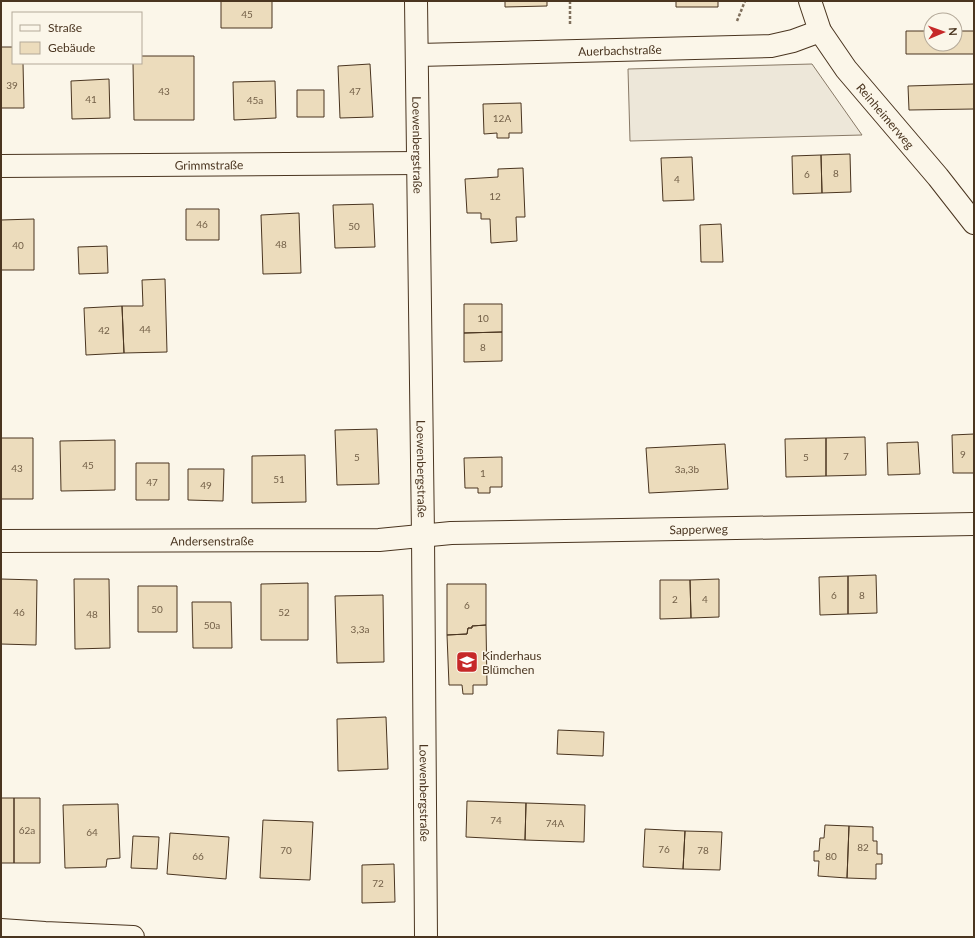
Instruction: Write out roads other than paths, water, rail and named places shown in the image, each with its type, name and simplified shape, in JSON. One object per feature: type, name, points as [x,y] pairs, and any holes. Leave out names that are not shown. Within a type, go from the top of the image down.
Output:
[{"type":"street","name":"Loewenbergstraße","points":[[416,1],[418,55],[426,937]]},
{"type":"street","name":"Reinheimerweg","points":[[810,1],[820,31],[846,69],[928,165],[974,223]]},
{"type":"street","name":"Auerbachstraße","points":[[418,55],[771,46],[793,42],[820,31]]},
{"type":"street","name":"Grimmstraße","points":[[1,166],[418,163]]},
{"type":"street","name":"Sapperweg","points":[[423,536],[451,533],[974,524]]},
{"type":"street","name":"Andersenstraße","points":[[1,541],[379,540],[423,536]]},
{"type":"street","points":[[1,930],[64,936],[133,937]]},
{"type":"place","name":"Kinderhaus Blümchen","points":[[467,662]]}]
